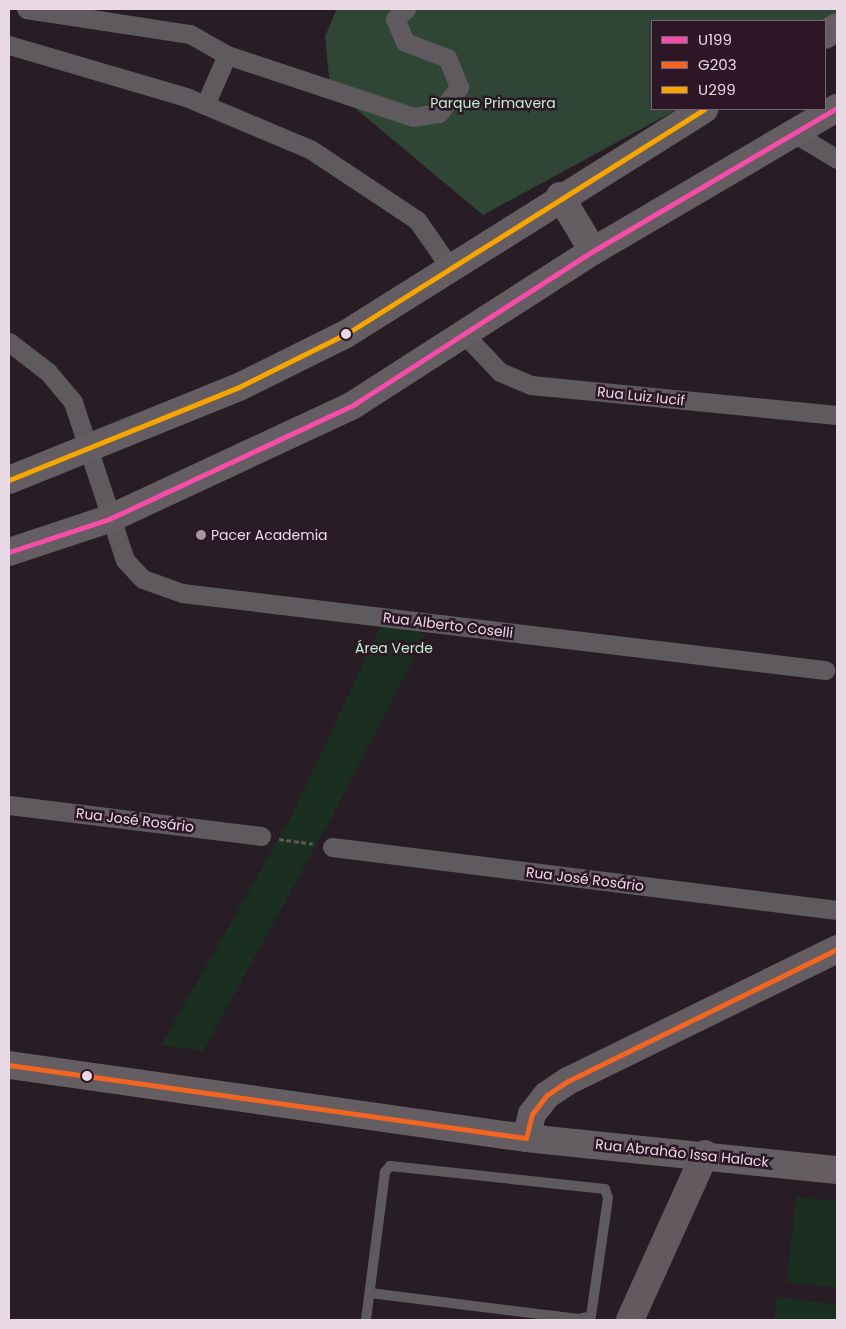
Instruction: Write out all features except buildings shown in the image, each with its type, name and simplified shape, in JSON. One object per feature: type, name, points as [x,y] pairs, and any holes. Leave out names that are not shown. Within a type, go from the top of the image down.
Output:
[{"type":"main road","points":[[826,34],[837,27]]},
{"type":"main road","points":[[9,552],[109,519],[352,405],[593,251],[837,108]]},
{"type":"main road","points":[[9,480],[239,387],[346,334],[560,196],[702,110]]},
{"type":"main road","points":[[560,196],[593,251]]},
{"type":"main road","points":[[526,1138],[532,1114],[548,1095],[568,1081],[837,949]]},
{"type":"main road","name":"Rua Abrahão Issa Halack","points":[[9,1065],[526,1138],[705,1154],[837,1170]]},
{"type":"main road","points":[[630,1320],[705,1154]]},
{"type":"street","points":[[26,9],[190,34],[227,55],[413,117],[439,113],[459,87],[447,58],[405,42],[395,19],[406,9]]},
{"type":"street","points":[[9,45],[205,105],[310,149],[417,220],[449,266]]},
{"type":"street","points":[[205,105],[227,55]]},
{"type":"street","points":[[794,133],[837,159]]},
{"type":"street","name":"Rua Luiz Iucif","points":[[464,334],[500,372],[531,385],[837,415]]},
{"type":"street","name":"Rua Alberto Coselli","points":[[9,342],[48,372],[73,402],[109,519],[125,560],[142,579],[182,593],[825,670]]},
{"type":"street","name":"Rua José Rosário","points":[[9,805],[261,836]]},
{"type":"street","name":"Rua José Rosário","points":[[332,847],[837,910]]},
{"type":"lane","points":[[366,1320],[387,1167],[604,1189],[608,1198],[591,1316],[578,1319],[546,1318],[370,1293]]},
{"type":"path","points":[[261,836],[332,847]]},
{"type":"green space","name":"Parque Primavera","points":[[337,9],[837,9],[837,12],[824,20],[651,20],[651,110],[676,110],[483,215],[330,87],[325,36]]},
{"type":"green space","name":"Área Verde","points":[[385,617],[426,635],[332,817],[203,1051],[161,1045],[291,817]]},
{"type":"green space","points":[[796,1197],[837,1201],[837,1288],[787,1282]]},
{"type":"green space","points":[[777,1297],[837,1304],[837,1320],[774,1320]]},
{"type":"transit line","name":"U199","points":[[9,552],[109,519],[353,405],[593,251],[837,108]]},
{"type":"transit line","name":"U299","points":[[9,480],[239,387],[346,334],[702,110]]},
{"type":"transit line","name":"G203","points":[[9,1065],[526,1138],[532,1114],[547,1095],[568,1081],[837,949]]},
{"type":"place","name":"Pacer Academia","points":[[201,535]]}]
